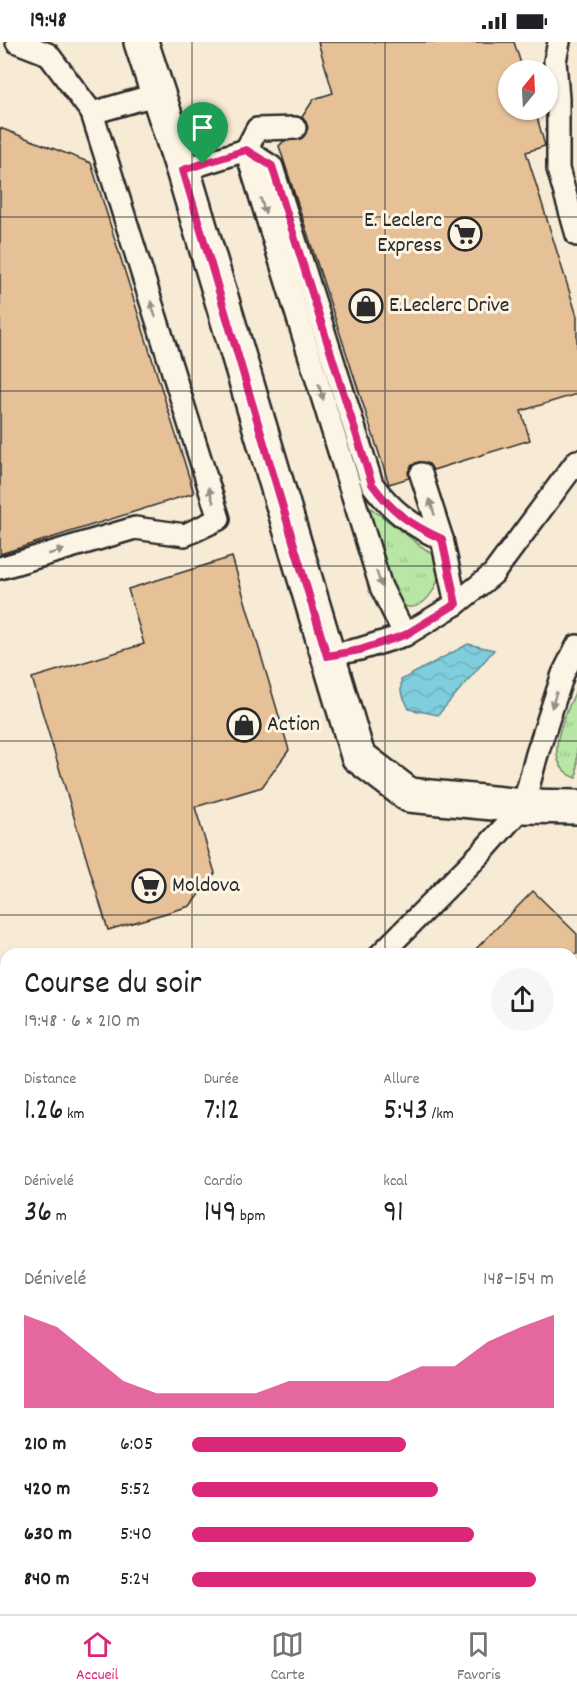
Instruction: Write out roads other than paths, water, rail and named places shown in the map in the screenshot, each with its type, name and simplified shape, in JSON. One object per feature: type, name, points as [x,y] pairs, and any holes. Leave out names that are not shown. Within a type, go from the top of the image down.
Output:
[{"type":"street","points":[[141,42],[183,170],[358,756],[409,795],[523,806],[577,807]]},
{"type":"lane","points":[[0,568],[135,528],[185,535],[219,519],[92,113],[48,54],[17,42]]},
{"type":"lane","points":[[559,42],[555,61],[558,99],[558,169],[577,235]]},
{"type":"lane","points":[[92,113],[158,94]]},
{"type":"lane","points":[[183,170],[246,150],[257,129],[295,128]]},
{"type":"lane","points":[[246,150],[272,166],[372,484],[384,501],[416,528],[442,539]]},
{"type":"lane","points":[[246,150],[381,587],[405,635]]},
{"type":"lane","points":[[327,656],[360,650],[405,635],[456,604],[493,574],[577,461]]},
{"type":"lane","points":[[421,474],[442,539],[456,604]]},
{"type":"lane","points":[[387,948],[483,851],[523,806],[563,674],[577,646]]},
{"type":"water","points":[[468,644],[494,650],[438,715],[409,709],[401,692],[401,680]]},
{"type":"place","name":"E. Leclerc Express","points":[[465,234]]},
{"type":"place","name":"E.Leclerc Drive","points":[[366,306]]},
{"type":"place","name":"Action","points":[[244,725]]},
{"type":"place","name":"Moldova","points":[[149,886]]}]
